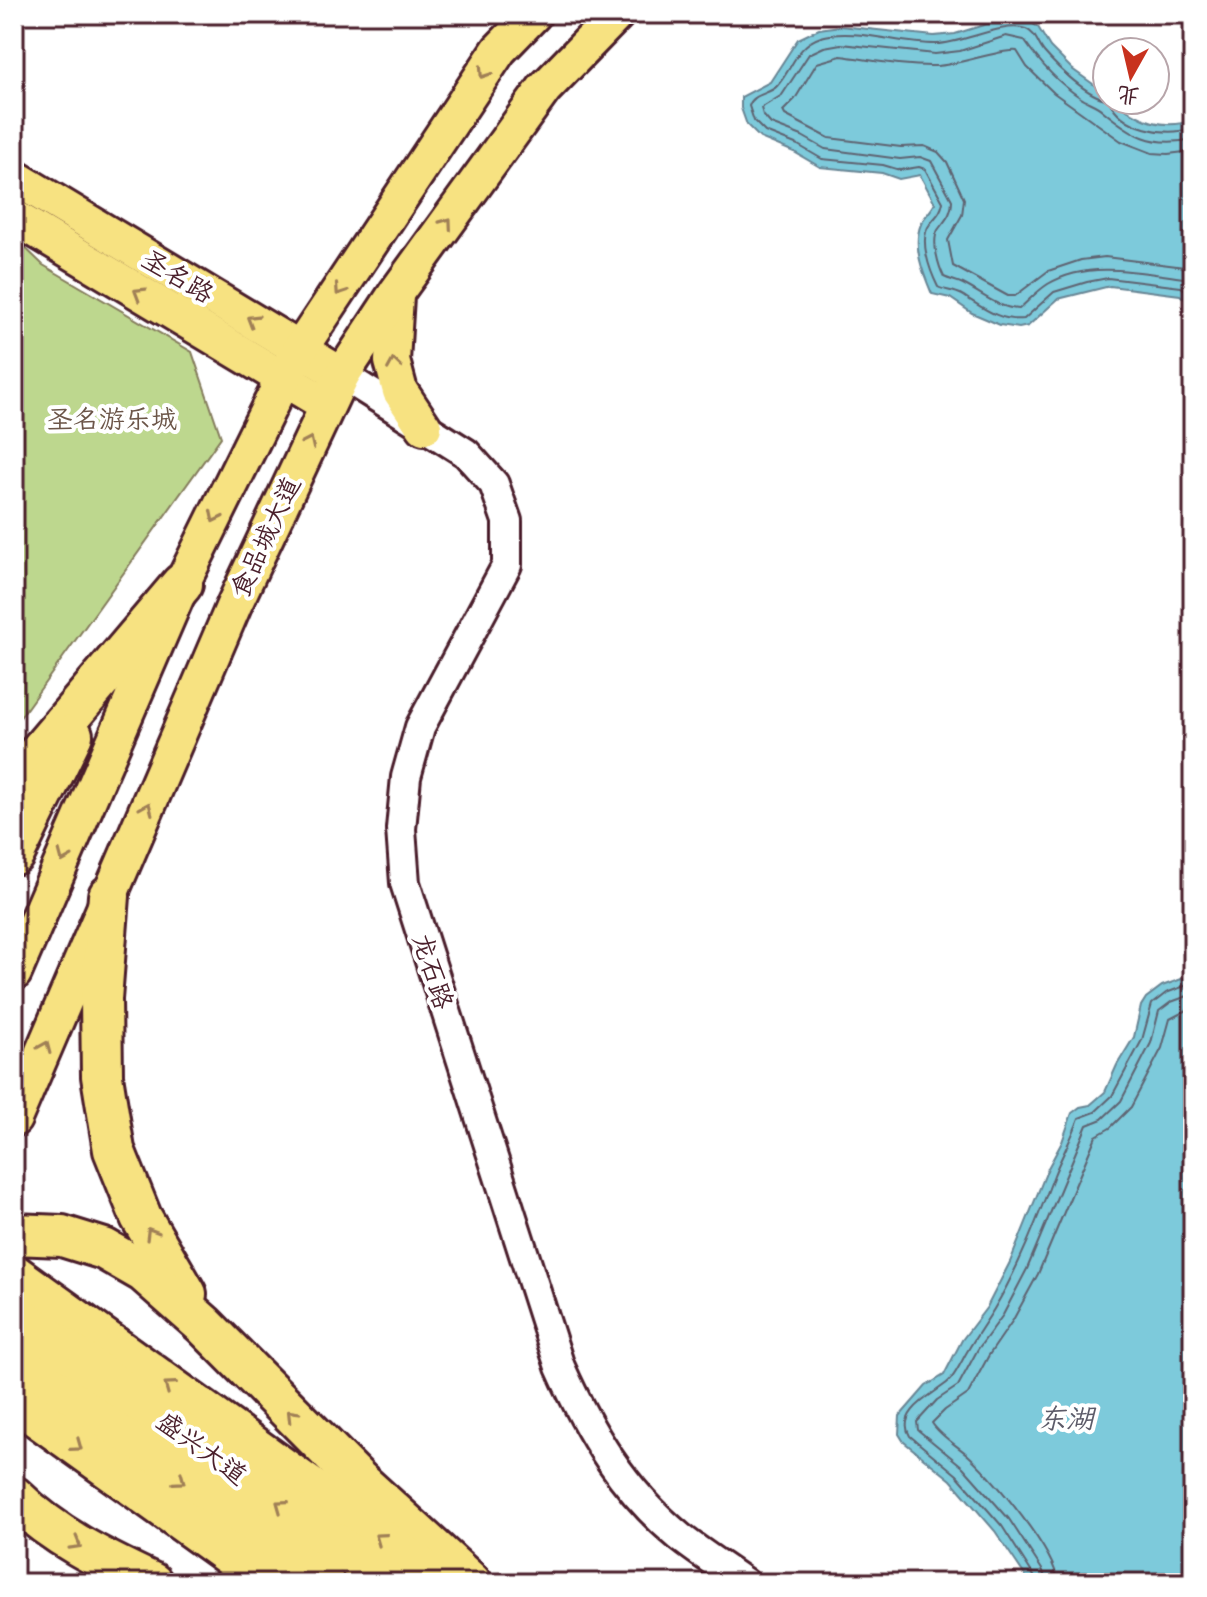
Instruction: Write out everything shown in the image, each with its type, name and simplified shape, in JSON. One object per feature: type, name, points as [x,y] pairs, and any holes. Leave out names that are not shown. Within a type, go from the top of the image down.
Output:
[{"type":"highway","points":[[14,782],[182,584]]},
{"type":"highway","points":[[14,854],[100,677]]},
{"type":"highway","points":[[109,896],[101,1015],[102,1076],[114,1150],[141,1217],[204,1325]]},
{"type":"highway","points":[[14,1234],[62,1236],[104,1249],[144,1272],[204,1325],[347,1469],[471,1583]]},
{"type":"highway","points":[[14,1275],[34,1356],[269,1583]]},
{"type":"highway","name":"盛兴大道","points":[[14,1313],[34,1356],[324,1583]]},
{"type":"highway","points":[[34,1356],[443,1583]]},
{"type":"highway","name":"盛兴大道","points":[[34,1356],[390,1583]]},
{"type":"highway","points":[[14,1497],[68,1540],[152,1583]]},
{"type":"main road","name":"食品城大道","points":[[14,973],[182,584],[283,379],[499,50],[534,14]]},
{"type":"main road","name":"食品城大道","points":[[14,1119],[234,605],[342,375],[396,293],[544,89],[617,14]]},
{"type":"main road","name":"圣名路","points":[[14,177],[342,375]]},
{"type":"main road","name":"圣名路","points":[[14,217],[327,405]]},
{"type":"main road","points":[[396,293],[392,361],[400,391],[424,427]]},
{"type":"street","name":"龙石路","points":[[342,375],[466,453],[494,484],[507,521],[507,565],[420,727],[406,777],[401,829],[405,883],[560,1367],[582,1416],[605,1456],[643,1503],[680,1537],[745,1583]]},
{"type":"green space","name":"圣名游乐城","points":[[14,237],[43,265],[192,352],[221,437],[14,726]]},
{"type":"water","points":[[1006,18],[1028,21],[1038,27],[1050,47],[1072,69],[1091,83],[1091,116],[1138,116],[1171,124],[1193,120],[1193,306],[1180,295],[1110,286],[1058,299],[1028,326],[1000,325],[972,313],[950,298],[932,294],[922,268],[918,241],[921,224],[935,203],[920,175],[899,179],[882,173],[820,167],[760,138],[747,125],[741,97],[770,82],[798,39],[819,29],[840,26],[934,36],[955,34]]},
{"type":"water","name":"东湖","points":[[1193,975],[1193,1583],[1030,1583],[995,1531],[951,1480],[904,1442],[899,1434],[900,1416],[926,1386],[944,1375],[962,1340],[987,1307],[1010,1262],[1072,1113],[1090,1105],[1105,1092],[1134,1037],[1141,1006],[1146,998],[1162,986]]}]
